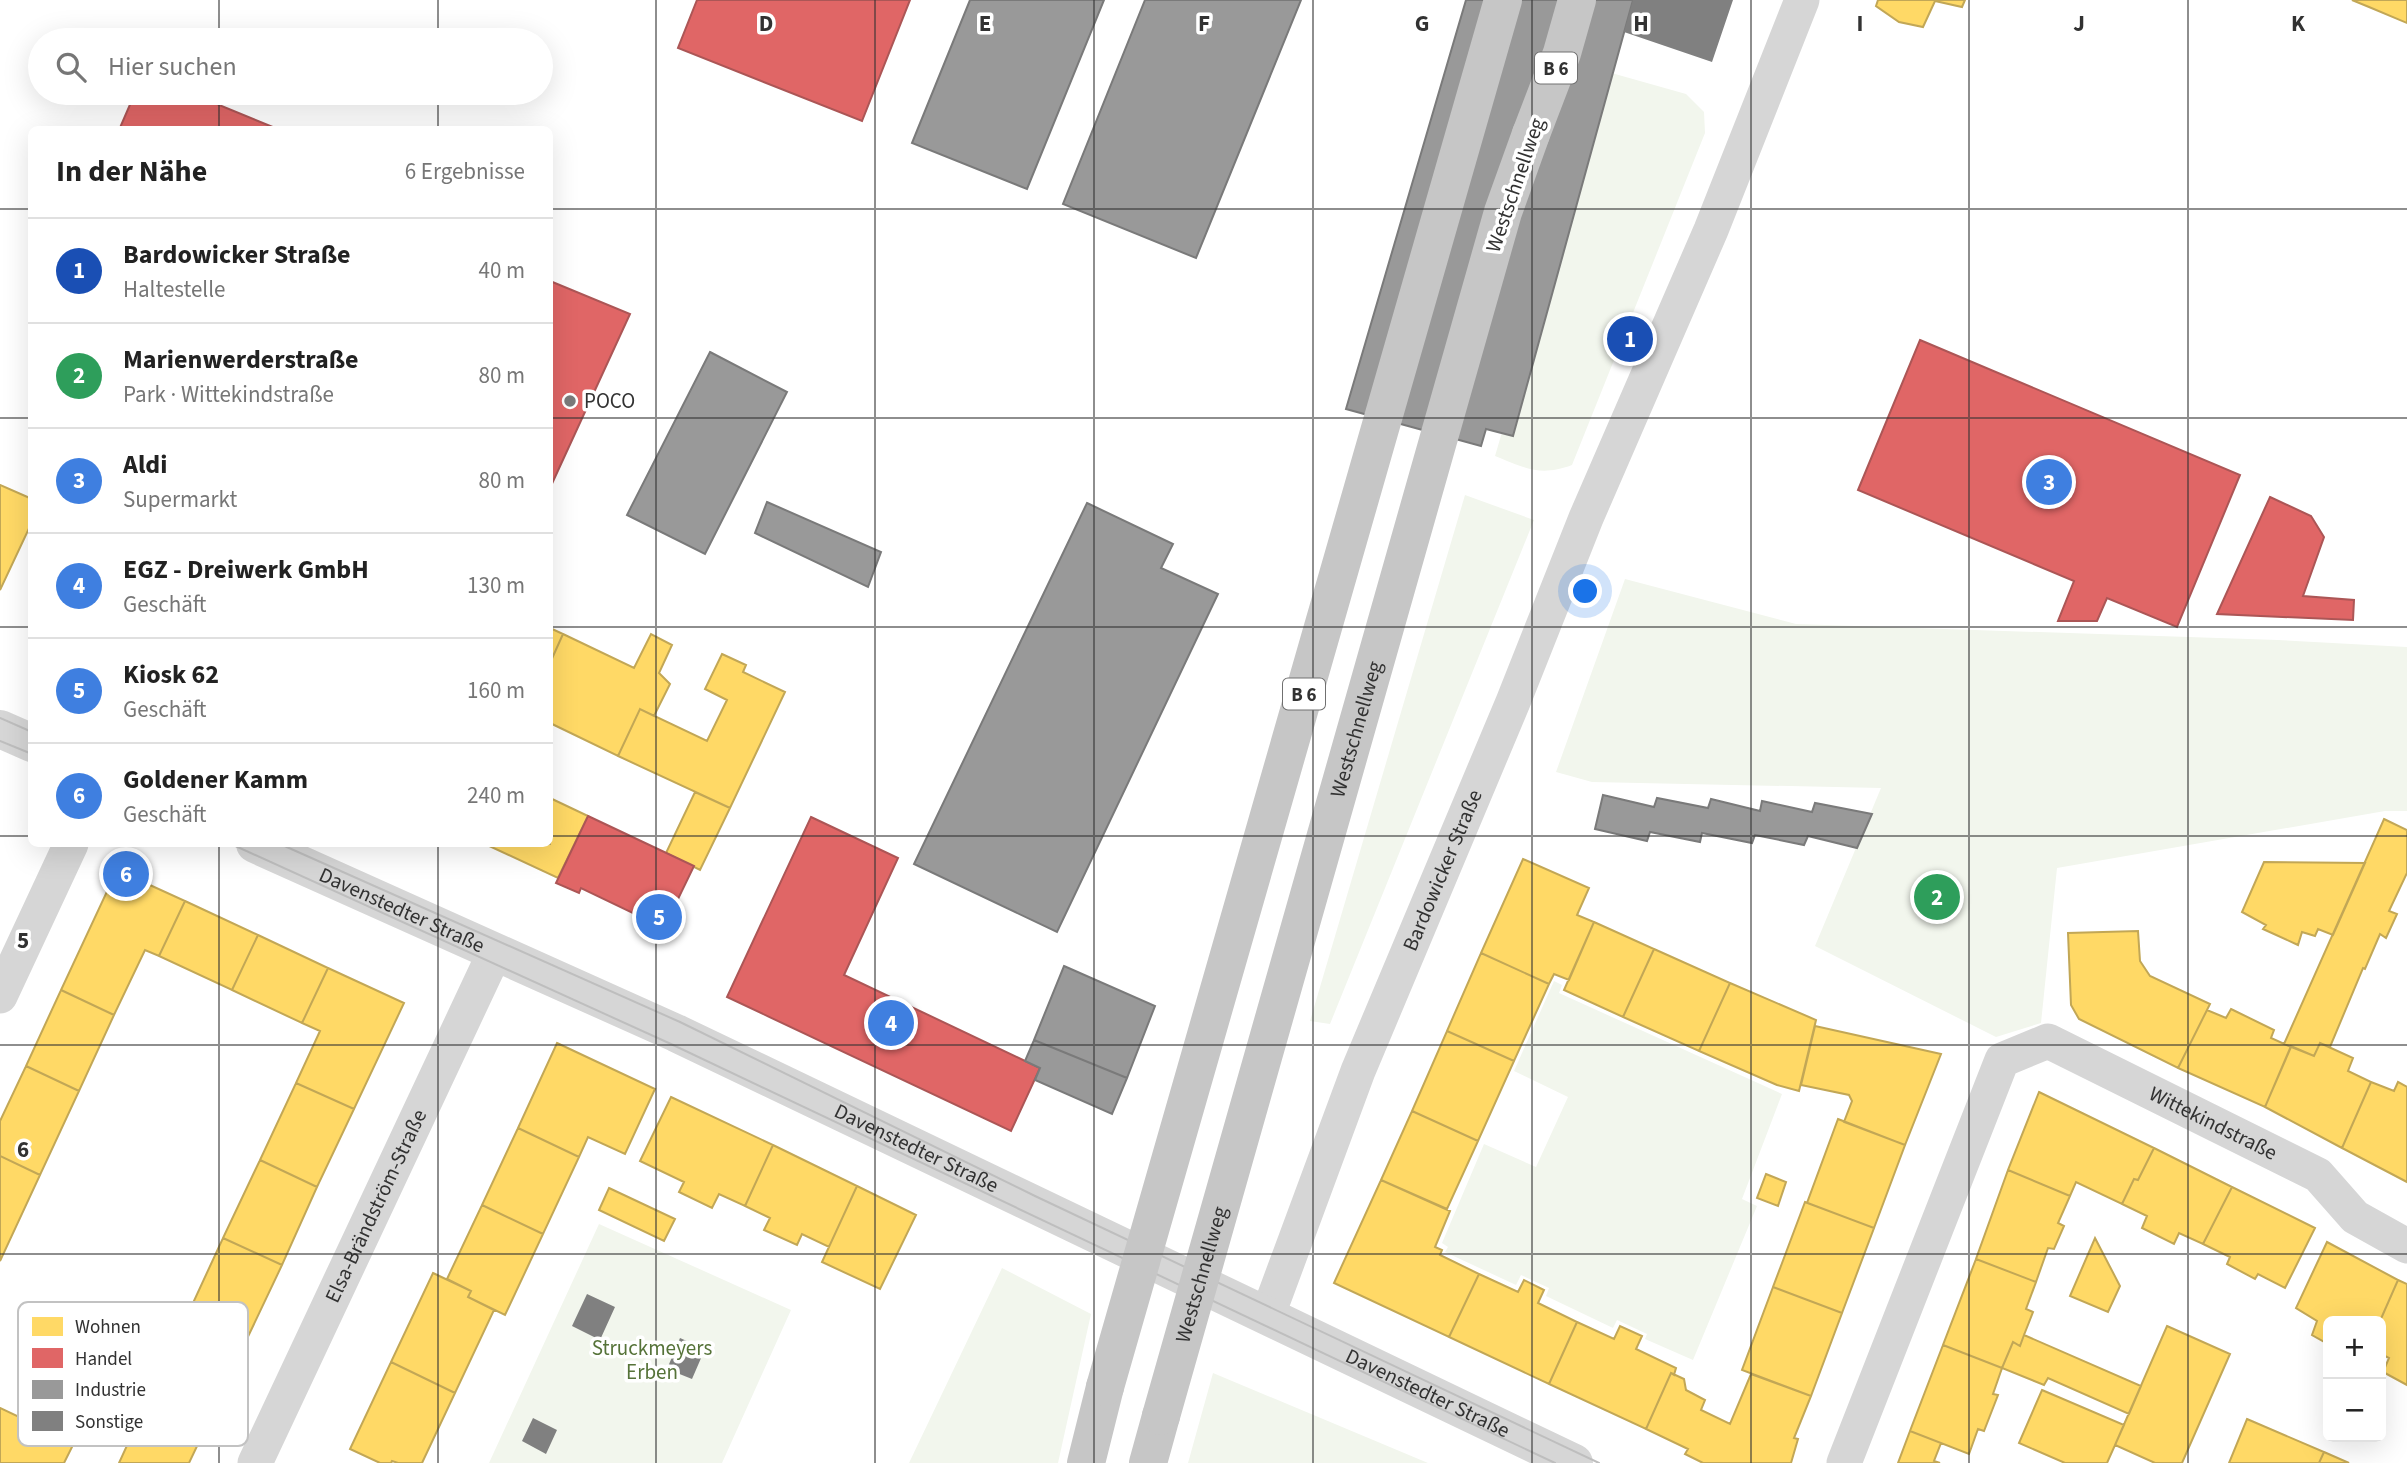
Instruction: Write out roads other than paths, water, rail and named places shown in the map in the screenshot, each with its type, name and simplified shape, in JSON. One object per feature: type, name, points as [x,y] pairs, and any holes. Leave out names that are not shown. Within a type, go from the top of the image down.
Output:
[{"type":"highway","name":"B 6","points":[[1086,1463],[1105,1387],[1503,0]]},
{"type":"highway","name":"Westschnellweg","points":[[1148,1463],[1503,212],[1562,53],[1577,0]]},
{"type":"street","name":"Bardowicker Straße","points":[[1267,1317],[1358,1071],[1514,702],[1581,530],[1711,230],[1802,0]]},
{"type":"street","points":[[0,729],[28,741]]},
{"type":"street","points":[[0,996],[70,847]]},
{"type":"street","name":"Davenstedter Straße","points":[[262,847],[676,1033],[1574,1463]]},
{"type":"street","name":"Elsa-Brändström-Straße","points":[[255,1463],[495,952]]},
{"type":"street","name":"Wittekindstraße","points":[[1844,1463],[2003,1060],[2048,1041],[2318,1175],[2355,1217],[2407,1246]]},
{"type":"tram line","points":[[0,718],[28,730]]},
{"type":"tram line","points":[[0,741],[28,752]]},
{"type":"tram line","points":[[238,847],[671,1044],[1555,1463]]},
{"type":"tram line","points":[[287,847],[680,1022],[1035,1196],[1599,1463]]},
{"type":"place","name":"Bardowicker Straße","points":[[1630,339]]},
{"type":"place","name":"POCO","points":[[570,401]]},
{"type":"place","name":"Aldi","points":[[2049,482]]},
{"type":"place","name":"Goldener Kamm","points":[[126,874]]},
{"type":"place","name":"Marienwerderstraße","points":[[1937,897]]},
{"type":"place","name":"Kiosk 62","points":[[659,917]]},
{"type":"place","name":"EGZ - Dreiwerk GmbH","points":[[891,1023]]},
{"type":"park label","name":"Struckmeyers Erben","points":[[652,1360]]}]
